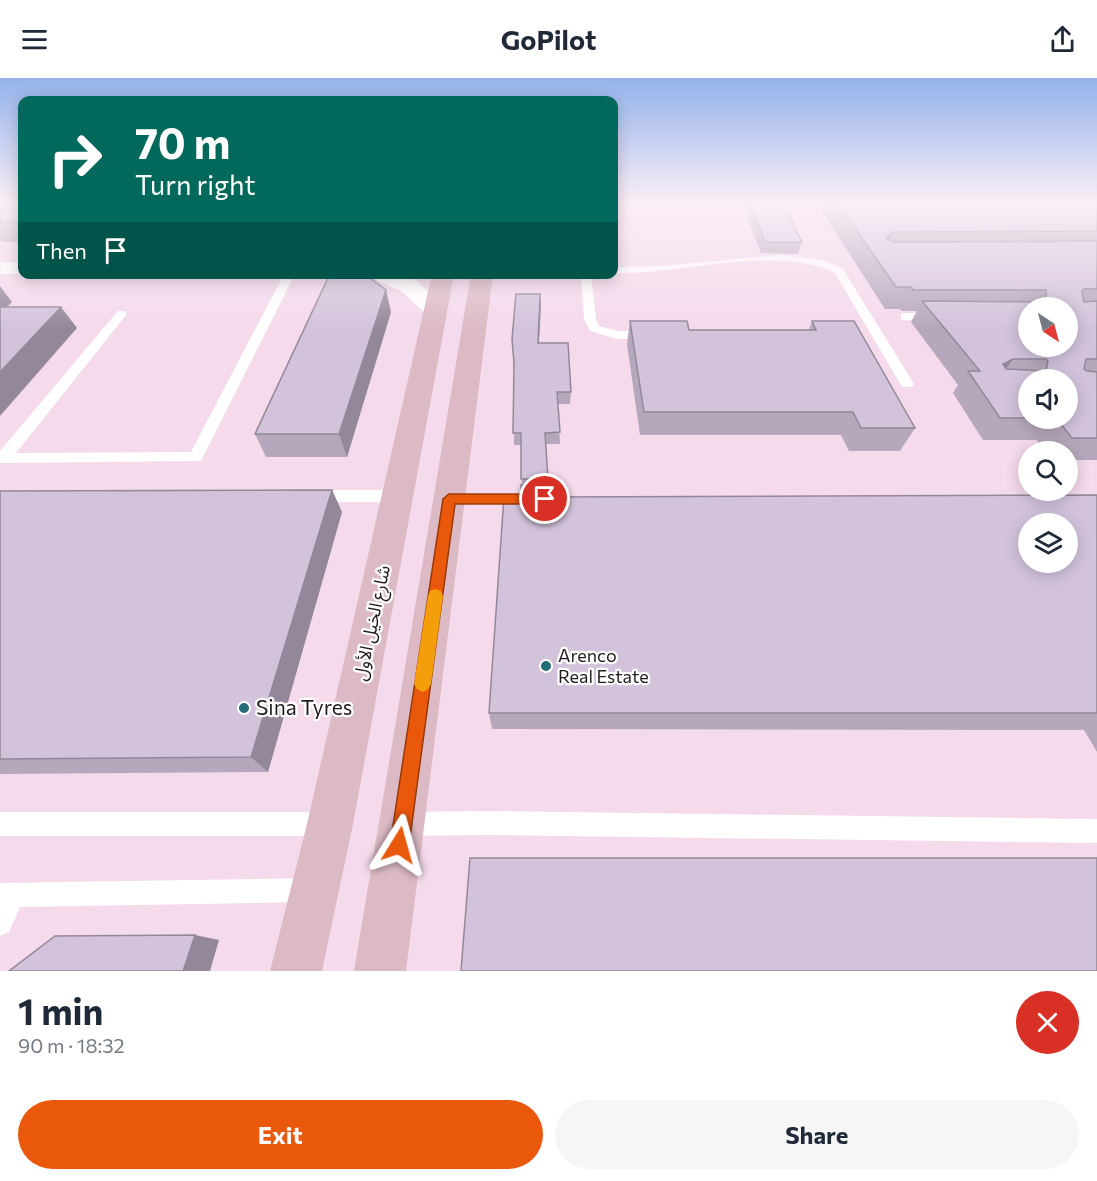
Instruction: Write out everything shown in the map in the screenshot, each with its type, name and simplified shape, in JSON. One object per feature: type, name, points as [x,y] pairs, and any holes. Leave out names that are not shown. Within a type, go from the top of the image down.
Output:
[{"type":"main road","name":"شارع الخيل الأول","points":[[296,971],[330,824],[442,279]]},
{"type":"main road","points":[[380,971],[481,279]]},
{"type":"street","points":[[0,268],[18,268]]},
{"type":"street","points":[[393,279],[409,286],[436,311]]},
{"type":"lane","points":[[618,270],[659,269],[743,260],[791,260],[826,264],[839,271],[868,329],[907,384]]},
{"type":"lane","points":[[2,458],[196,457],[287,279]]},
{"type":"lane","points":[[586,279],[590,319],[594,328],[600,332],[617,335],[663,334]]},
{"type":"lane","points":[[2,458],[122,313]]},
{"type":"lane","points":[[905,317],[950,317]]},
{"type":"lane","points":[[293,496],[398,496]]},
{"type":"lane","points":[[449,499],[545,499]]},
{"type":"lane","points":[[402,824],[488,823],[1097,831]]},
{"type":"lane","points":[[0,824],[330,824]]},
{"type":"lane","points":[[0,923],[7,895],[314,890]]},
{"type":"building","points":[[867,246],[1097,246],[1097,289],[1082,291],[1084,302],[1097,301],[1097,359],[1086,359],[1084,369],[1097,372],[1097,438],[1072,438],[1065,429],[1078,429],[1078,369],[1046,369],[1048,361],[1046,359],[1013,359],[1003,364],[1006,369],[1018,370],[1018,418],[1000,418],[968,371],[980,371],[922,301],[1018,302],[1018,357],[1078,357],[1078,297],[1046,297],[1046,290],[913,290],[911,287],[896,287]]},
{"type":"building","points":[[328,279],[371,279],[386,290],[339,434],[255,434]]},
{"type":"building","points":[[516,294],[540,294],[538,343],[568,343],[571,392],[557,392],[560,432],[545,433],[548,479],[521,479],[521,433],[513,433],[512,339]]},
{"type":"building","points":[[0,307],[61,307],[0,372]]},
{"type":"building","points":[[630,321],[687,321],[689,330],[816,330],[812,321],[854,321],[915,428],[861,428],[853,412],[644,412]]},
{"type":"building","points":[[521,485],[549,485],[550,497],[1018,495],[1018,501],[1078,501],[1078,495],[1097,495],[1097,713],[489,713],[504,496],[521,497]]},
{"type":"building","points":[[332,490],[251,757],[0,759],[0,491]]},
{"type":"building","points":[[470,858],[1097,858],[1097,971],[461,971]]},
{"type":"building","points":[[195,935],[183,971],[9,971],[55,936]]},
{"type":"slow traffic","points":[[423,684],[435,596]]},
{"type":"place","name":"Arenco Real Estate","points":[[546,666]]},
{"type":"place","name":"Sina Tyres","points":[[244,708]]},
{"type":"route","points":[[399,845],[449,499],[545,499]]}]
